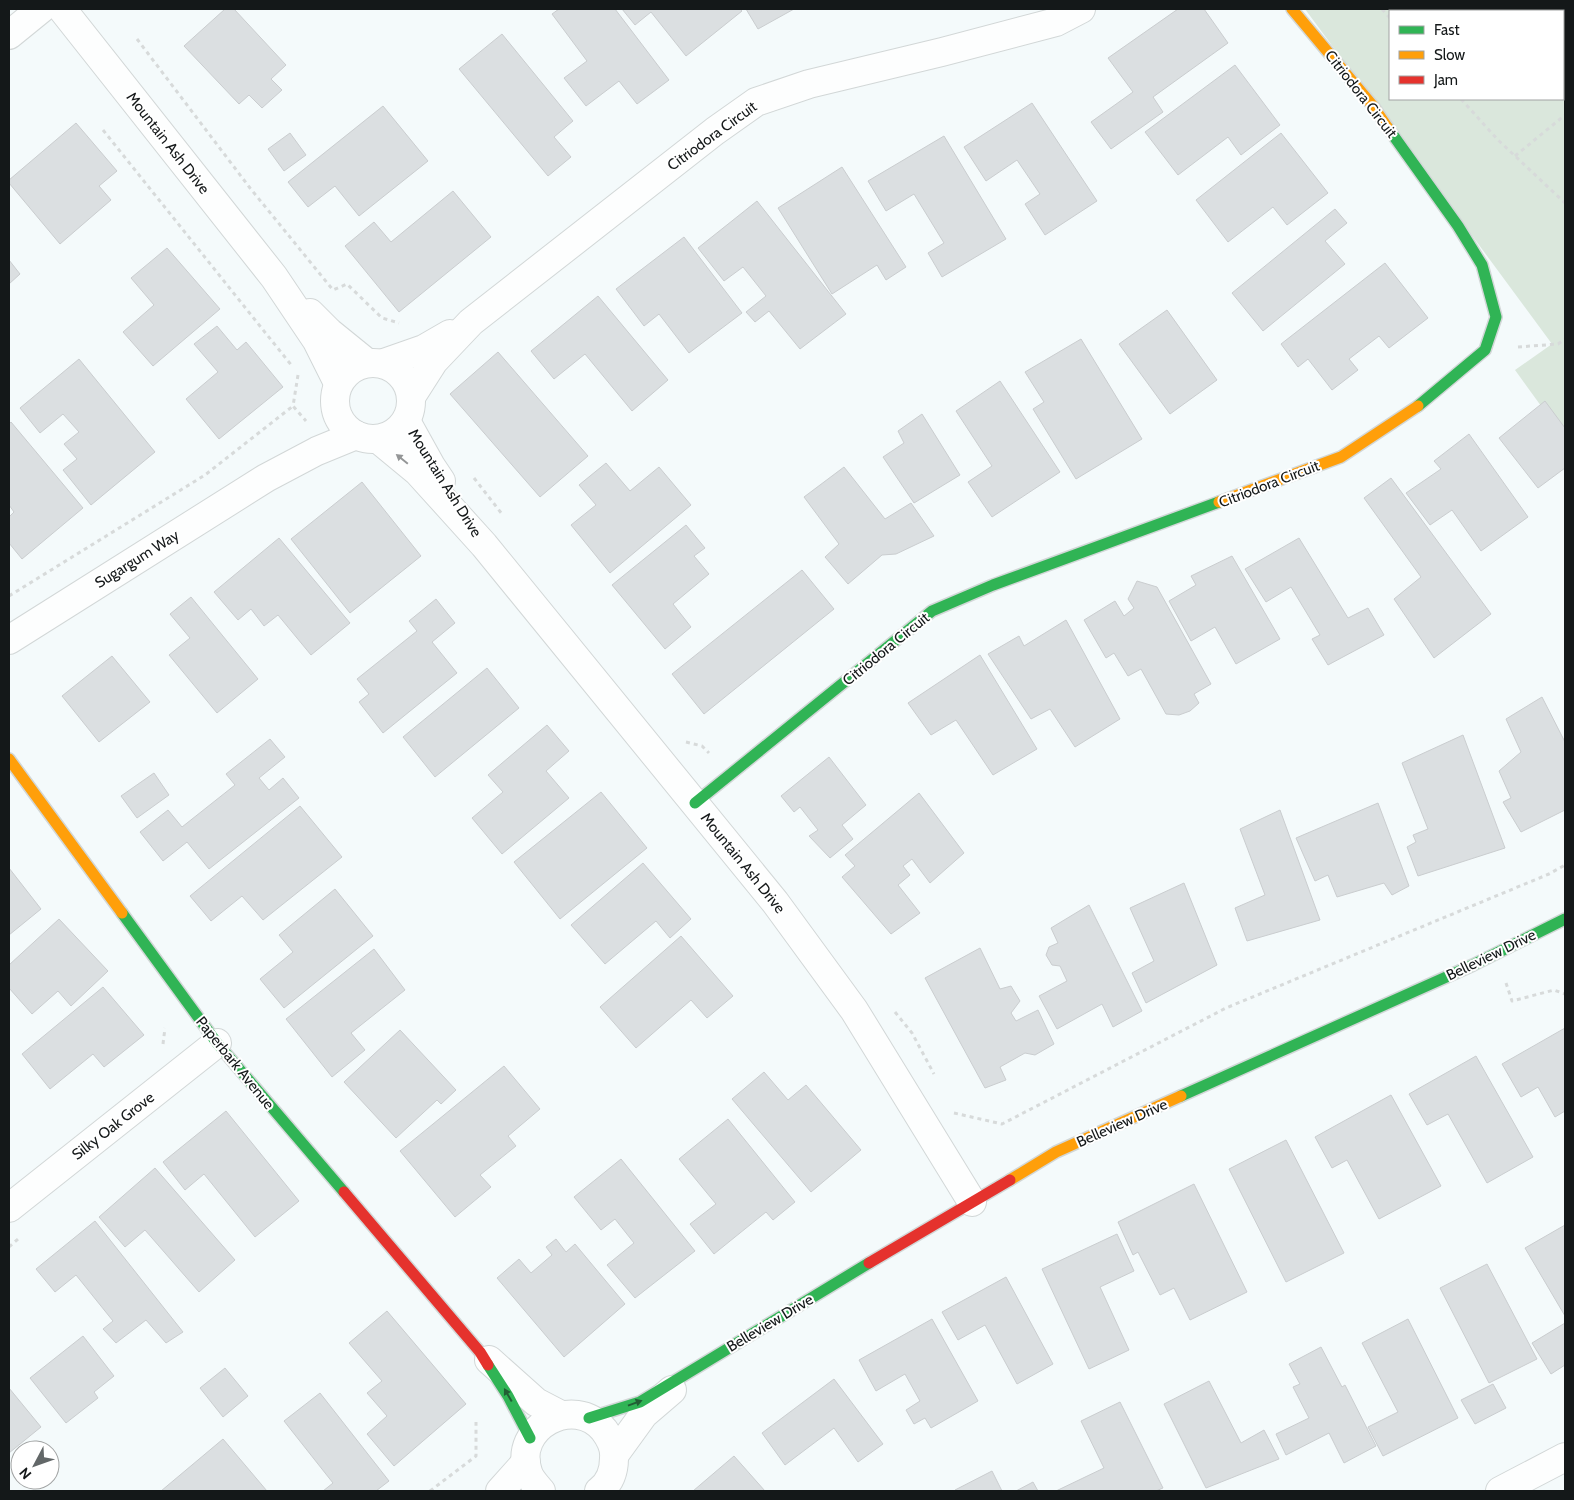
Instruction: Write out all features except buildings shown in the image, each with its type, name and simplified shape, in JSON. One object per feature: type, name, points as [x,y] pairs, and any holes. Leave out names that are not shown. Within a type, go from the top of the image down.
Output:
[{"type":"street","points":[[9,35],[42,9]]},
{"type":"street","name":"Mountain Ash Drive","points":[[62,9],[274,277],[317,341],[337,395]]},
{"type":"street","name":"Citriodora Circuit","points":[[375,363],[424,349],[471,322],[715,131],[756,102],[808,84],[1056,22],[1081,9]]},
{"type":"street","name":"Citriodora Circuit","points":[[695,803],[932,611],[993,585],[1341,457],[1426,400],[1485,350],[1496,317],[1482,265],[1458,226],[1373,106],[1292,9]]},
{"type":"street","name":"Mountain Ash Drive","points":[[274,277],[328,332],[375,363]]},
{"type":"street","name":"Citriodora Circuit","points":[[409,409],[434,361],[471,322]]},
{"type":"street","points":[[375,363],[400,372],[410,388],[409,409],[396,432],[367,437],[341,423],[337,395],[350,370],[375,363]]},
{"type":"street","name":"Sugargum Way","points":[[266,478],[309,441],[337,395]]},
{"type":"street","name":"Mountain Ash Drive","points":[[409,409],[431,466],[484,545]]},
{"type":"street","name":"Mountain Ash Drive","points":[[367,437],[418,472],[484,545],[774,902],[854,1010],[972,1202]]},
{"type":"street","name":"Sugargum Way","points":[[9,640],[266,478],[317,451],[367,437]]},
{"type":"street","name":"Paperbark Avenue","points":[[9,759],[216,1043],[480,1352],[536,1402],[561,1415]]},
{"type":"street","name":"Belleview Drive","points":[[589,1418],[640,1402],[1056,1152],[1497,953],[1565,919]]},
{"type":"street","name":"Silky Oak Grove","points":[[9,1208],[216,1043]]},
{"type":"street","name":"Paperbark Avenue","points":[[480,1352],[508,1396],[528,1450]]},
{"type":"street","name":"Belleview Drive","points":[[611,1478],[644,1414],[699,1365]]},
{"type":"street","points":[[500,1491],[528,1450],[536,1430],[561,1415],[577,1414],[589,1418],[599,1425],[610,1438],[611,1478]]},
{"type":"street","points":[[528,1450],[528,1473],[540,1491]]},
{"type":"street","points":[[1500,1491],[1565,1456]]},
{"type":"path","points":[[136,39],[250,188],[333,290],[346,284],[382,318],[408,326],[413,353]]},
{"type":"path","points":[[1462,100],[1514,156],[1565,203]]},
{"type":"path","points":[[1514,156],[1565,115]]},
{"type":"path","points":[[103,130],[292,366]]},
{"type":"path","points":[[1485,350],[1558,344],[1565,339]]},
{"type":"path","points":[[9,596],[205,475],[293,406],[298,374]]},
{"type":"path","points":[[293,406],[316,432]]},
{"type":"path","points":[[471,475],[508,521]]},
{"type":"path","points":[[682,741],[702,746],[728,776]]},
{"type":"path","points":[[927,1128],[954,1113],[1002,1124],[1226,1008],[1540,878],[1565,865]]},
{"type":"path","points":[[1497,953],[1512,1001],[1554,990],[1565,994]]},
{"type":"path","points":[[893,1009],[912,1033],[937,1081]]},
{"type":"path","points":[[166,1024],[162,1049],[181,1072]]},
{"type":"path","points":[[950,1105],[954,1113]]},
{"type":"path","points":[[9,1246],[24,1234]]},
{"type":"path","points":[[430,1491],[476,1456],[476,1422]]},
{"type":"shaded area","points":[[1305,9],[1561,10],[1389,10],[1389,100],[1564,100],[1565,14],[1565,439],[1515,370],[1552,344]]},
{"type":"traffic: fast","points":[[1388,128],[1458,226],[1482,265],[1496,317],[1485,350],[1418,406]]},
{"type":"traffic: fast","points":[[695,803],[932,611],[993,585],[1219,502]]},
{"type":"traffic: fast","points":[[122,913],[217,1043],[344,1192]]},
{"type":"traffic: fast","points":[[1181,1096],[1473,965],[1565,919]]},
{"type":"traffic: fast","points":[[589,1418],[640,1402],[869,1263]]},
{"type":"traffic: fast","points":[[488,1365],[508,1396],[530,1438]]},
{"type":"traffic: slow","points":[[1292,9],[1373,106],[1388,128]]},
{"type":"traffic: slow","points":[[1219,502],[1341,457],[1418,406]]},
{"type":"traffic: slow","points":[[9,759],[122,913]]},
{"type":"traffic: slow","points":[[1010,1180],[1056,1152],[1181,1096]]},
{"type":"traffic: jam","points":[[869,1263],[1010,1180]]},
{"type":"traffic: jam","points":[[344,1192],[480,1352],[488,1365]]}]
